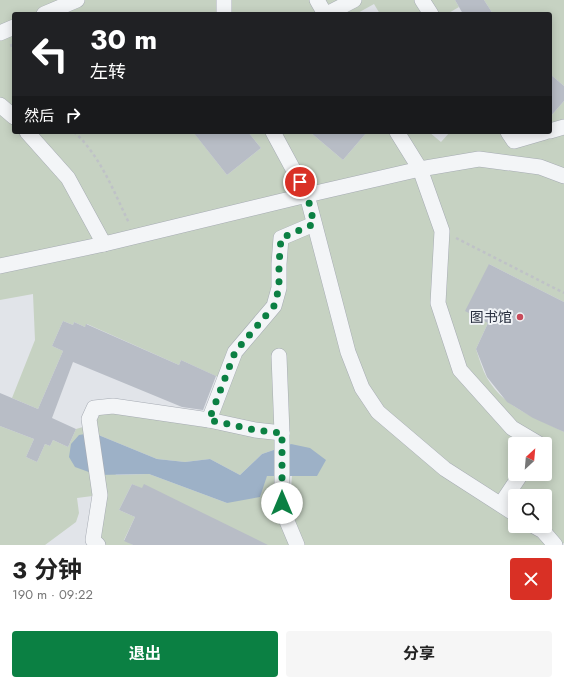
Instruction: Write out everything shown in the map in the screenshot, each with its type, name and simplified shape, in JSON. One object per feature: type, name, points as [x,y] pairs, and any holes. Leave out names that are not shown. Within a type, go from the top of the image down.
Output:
[{"type":"street","points":[[49,12],[77,0]]},
{"type":"street","points":[[224,0],[224,12]]},
{"type":"street","points":[[317,0],[325,12]]},
{"type":"street","points":[[330,12],[354,0]]},
{"type":"street","points":[[422,0],[430,12]]},
{"type":"street","points":[[0,33],[12,28]]},
{"type":"street","points":[[0,105],[12,115]]},
{"type":"street","points":[[552,130],[564,127]]},
{"type":"street","points":[[29,134],[68,178],[104,244]]},
{"type":"street","points":[[273,134],[307,194],[348,352],[362,388],[378,412],[445,469],[508,509]]},
{"type":"street","points":[[398,134],[420,169],[442,231],[438,303],[460,370],[512,428],[527,437]]},
{"type":"street","points":[[509,134],[514,141],[538,134]]},
{"type":"street","points":[[0,266],[104,244],[307,194],[420,169],[479,160],[540,167],[564,176]]},
{"type":"street","points":[[209,420],[235,352],[274,306],[279,288],[281,238],[314,224]]},
{"type":"street","points":[[279,356],[282,433],[282,503],[284,514],[297,545]]},
{"type":"street","points":[[98,545],[93,540],[100,495],[89,419],[94,408],[113,406],[209,420],[255,430],[282,433]]},
{"type":"street","points":[[501,504],[516,481]]},
{"type":"street","points":[[545,533],[555,545]]},
{"type":"path","points":[[76,134],[83,140],[95,157],[136,236]]},
{"type":"path","points":[[442,231],[564,293]]},
{"type":"green space","points":[[0,0],[455,0],[459,7],[450,12],[379,12],[374,4],[360,12],[12,12],[12,134],[195,134],[227,175],[261,148],[250,134],[312,134],[343,160],[365,134],[431,134],[441,142],[448,134],[552,134],[552,115],[564,101],[564,302],[489,264],[488,323],[476,349],[482,367],[494,389],[521,411],[564,432],[564,543],[560,545],[304,545],[298,538],[290,503],[292,476],[317,476],[291,444],[262,454],[240,475],[210,459],[185,462],[157,459],[96,434],[116,475],[149,474],[227,503],[267,476],[282,476],[297,545],[265,545],[132,484],[119,510],[135,517],[124,540],[133,545],[98,545],[100,495],[77,498],[79,513],[76,522],[45,545],[0,545],[0,426],[34,439],[26,457],[37,462],[45,444],[50,446],[53,440],[68,447],[76,429],[90,425],[94,408],[209,420],[220,378],[181,360],[179,365],[87,324],[85,327],[74,322],[73,325],[63,321],[52,346],[63,351],[38,409],[12,398],[35,340],[33,294],[0,300]]},
{"type":"green space","points":[[484,0],[564,0],[564,86],[552,76],[552,12],[492,12]]},
{"type":"water","points":[[91,433],[157,459],[185,462],[210,459],[240,475],[262,454],[291,444],[310,448],[326,460],[317,476],[267,476],[260,497],[227,503],[149,474],[97,475],[75,467],[69,457],[71,444],[79,435]]},
{"type":"building","points":[[455,0],[484,0],[492,12],[462,12]]},
{"type":"building","points":[[552,76],[564,86],[564,101],[552,115]]},
{"type":"building","points":[[195,134],[250,134],[261,148],[227,175]]},
{"type":"building","points":[[312,134],[365,134],[343,160]]},
{"type":"building","points":[[489,264],[564,302],[564,432],[533,418],[507,402],[487,377],[476,349],[488,323],[465,311]]},
{"type":"building","points":[[63,321],[73,325],[74,322],[85,327],[86,324],[179,365],[181,360],[216,376],[203,410],[182,407],[73,362],[52,418],[76,429],[68,447],[53,440],[50,446],[45,444],[37,462],[26,457],[34,439],[0,426],[0,393],[38,409],[63,351],[52,346]]},
{"type":"building","points":[[132,484],[142,488],[144,484],[268,545],[133,545],[124,541],[135,517],[119,510]]},
{"type":"place","name":"图书馆","points":[[520,317]]},
{"type":"route","points":[[282,503],[282,433],[255,430],[209,420],[226,379],[235,352],[274,306],[279,288],[281,238],[314,224],[307,194],[300,182]]}]
